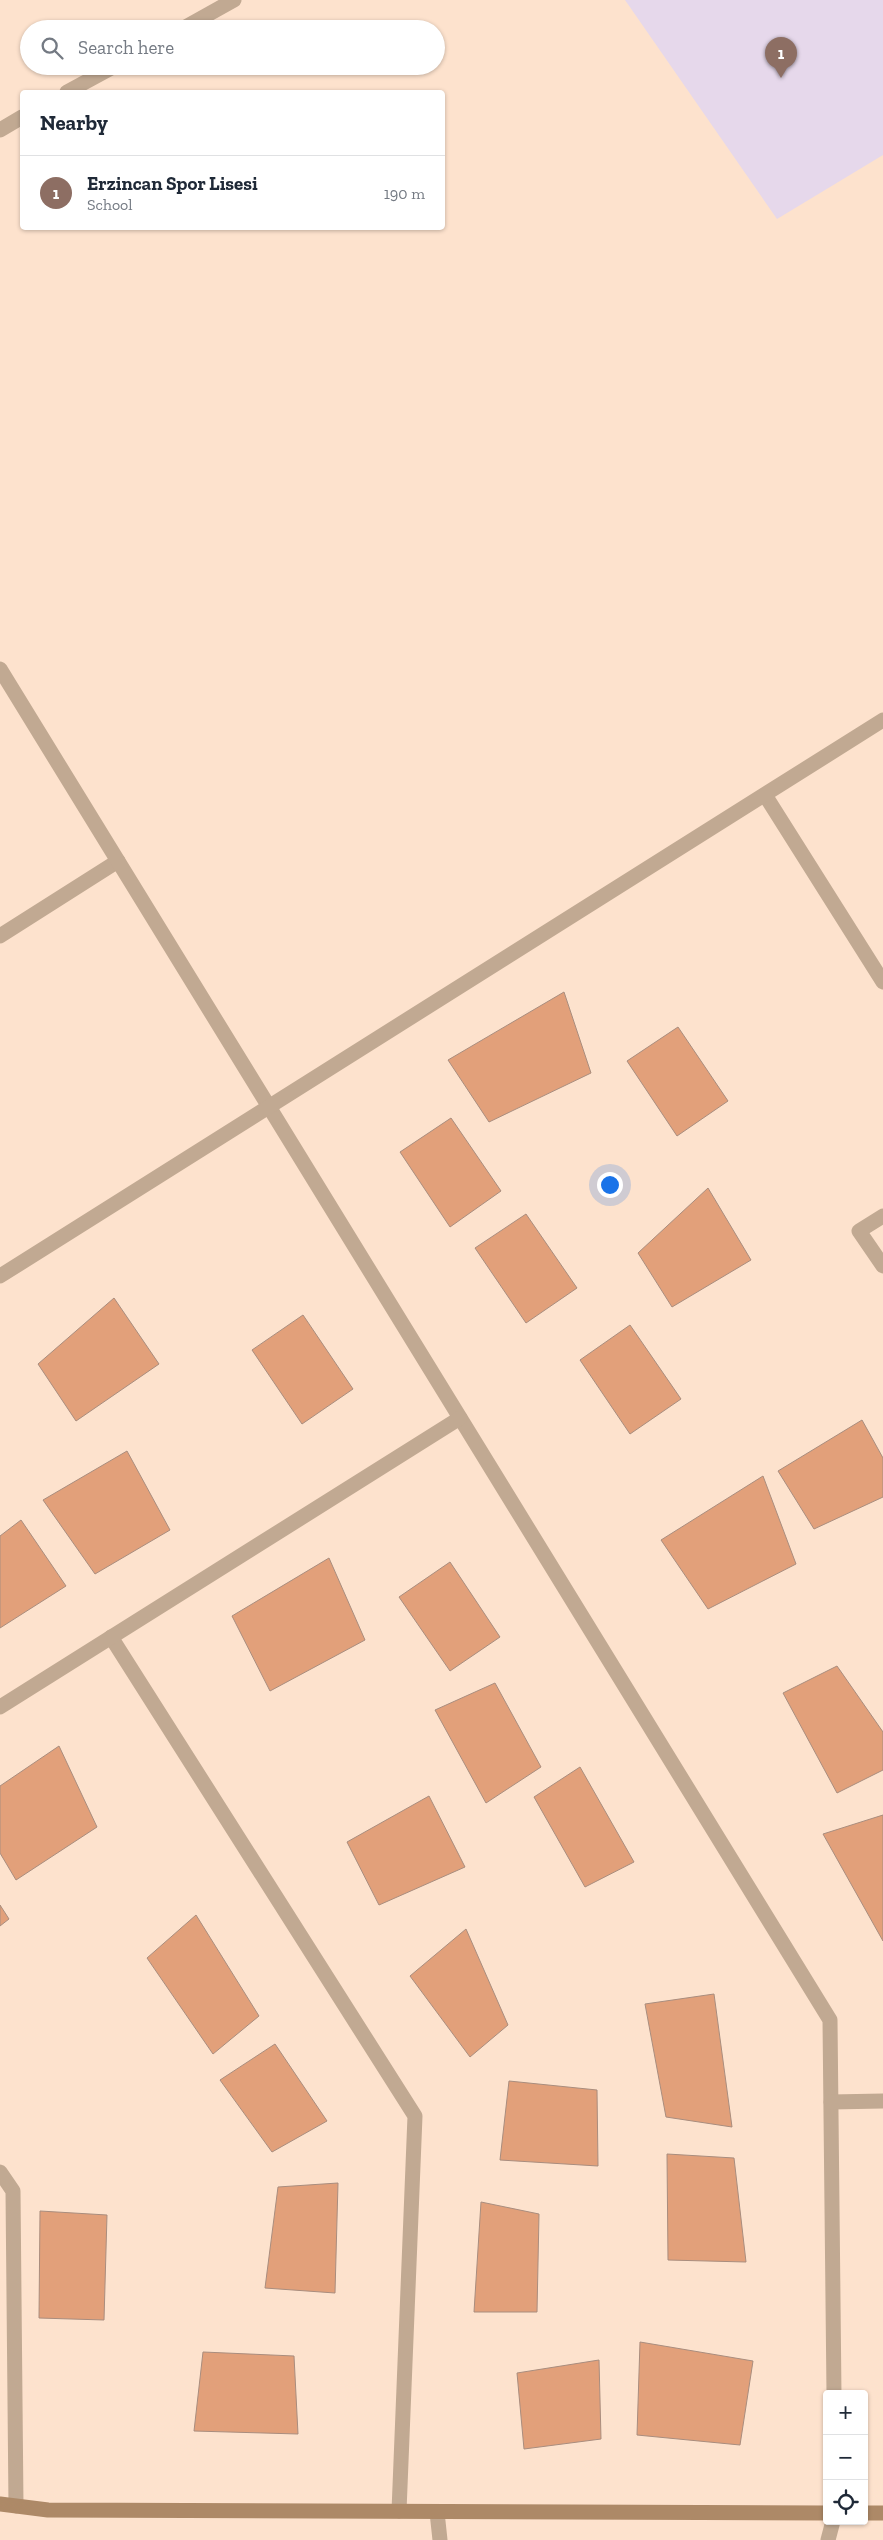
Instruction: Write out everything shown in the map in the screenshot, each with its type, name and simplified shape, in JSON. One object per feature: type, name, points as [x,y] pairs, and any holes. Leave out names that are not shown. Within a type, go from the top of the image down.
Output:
[{"type":"street","points":[[198,20],[234,0]]},
{"type":"street","points":[[71,90],[98,75]]},
{"type":"street","points":[[0,130],[20,118]]},
{"type":"street","points":[[0,669],[830,2020],[834,2390]]},
{"type":"street","points":[[0,1276],[883,720]]},
{"type":"street","points":[[765,795],[883,982]]},
{"type":"street","points":[[0,936],[118,861]]},
{"type":"street","points":[[883,1216],[859,1231],[883,1266]]},
{"type":"street","points":[[0,1707],[460,1418]]},
{"type":"street","points":[[111,1637],[415,2116],[399,2511]]},
{"type":"street","points":[[830,2102],[883,2101]]},
{"type":"street","points":[[0,2172],[13,2191],[16,2506]]},
{"type":"street","points":[[0,2504],[48,2510],[823,2513]]},
{"type":"street","points":[[437,2512],[440,2540]]},
{"type":"street","points":[[868,2513],[883,2513]]},
{"type":"street","points":[[828,2540],[832,2525]]},
{"type":"shaded area","points":[[625,0],[883,0],[883,155],[777,219]]},
{"type":"building","points":[[564,992],[591,1073],[489,1122],[448,1060]]},
{"type":"building","points":[[678,1027],[728,1101],[677,1136],[627,1061]]},
{"type":"building","points":[[451,1118],[501,1191],[450,1227],[400,1152]]},
{"type":"building","points":[[708,1188],[751,1260],[672,1307],[638,1253]]},
{"type":"building","points":[[526,1214],[577,1288],[526,1323],[475,1248]]},
{"type":"building","points":[[114,1298],[159,1364],[76,1421],[38,1364]]},
{"type":"building","points":[[303,1315],[353,1389],[302,1424],[252,1350]]},
{"type":"building","points":[[630,1325],[681,1399],[630,1434],[580,1360]]},
{"type":"building","points":[[862,1420],[883,1458],[883,1497],[814,1529],[778,1471]]},
{"type":"building","points":[[127,1451],[170,1530],[95,1574],[43,1500]]},
{"type":"building","points":[[763,1476],[796,1564],[708,1609],[661,1540]]},
{"type":"building","points":[[21,1520],[66,1586],[0,1628],[0,1536]]},
{"type":"building","points":[[329,1558],[365,1640],[270,1691],[232,1616]]},
{"type":"building","points":[[450,1562],[500,1637],[450,1671],[399,1597]]},
{"type":"building","points":[[837,1666],[883,1732],[883,1770],[837,1793],[783,1693]]},
{"type":"building","points":[[495,1683],[541,1767],[486,1803],[435,1710]]},
{"type":"building","points":[[59,1746],[97,1827],[16,1880],[0,1853],[0,1786]]},
{"type":"building","points":[[580,1767],[634,1862],[585,1887],[534,1797]]},
{"type":"building","points":[[429,1796],[465,1867],[379,1905],[347,1842]]},
{"type":"building","points":[[883,1815],[883,1941],[823,1834]]},
{"type":"building","points":[[0,1905],[9,1919],[0,1926]]},
{"type":"building","points":[[196,1915],[259,2016],[213,2054],[147,1958]]},
{"type":"building","points":[[466,1929],[508,2025],[470,2057],[410,1976]]},
{"type":"building","points":[[714,1994],[732,2127],[666,2117],[645,2004]]},
{"type":"building","points":[[275,2044],[327,2121],[272,2152],[220,2080]]},
{"type":"building","points":[[509,2081],[597,2090],[598,2166],[500,2160]]},
{"type":"building","points":[[667,2154],[734,2158],[746,2262],[668,2260]]},
{"type":"building","points":[[338,2183],[335,2293],[265,2288],[278,2187]]},
{"type":"building","points":[[481,2202],[539,2214],[537,2312],[474,2312]]},
{"type":"building","points":[[40,2211],[107,2215],[104,2320],[39,2318]]},
{"type":"building","points":[[640,2342],[753,2361],[740,2445],[637,2435]]},
{"type":"building","points":[[203,2352],[294,2356],[298,2434],[194,2431]]},
{"type":"building","points":[[599,2360],[601,2439],[524,2449],[517,2373]]},
{"type":"place","name":"Erzincan Spor Lisesi","points":[[781,78]]}]
